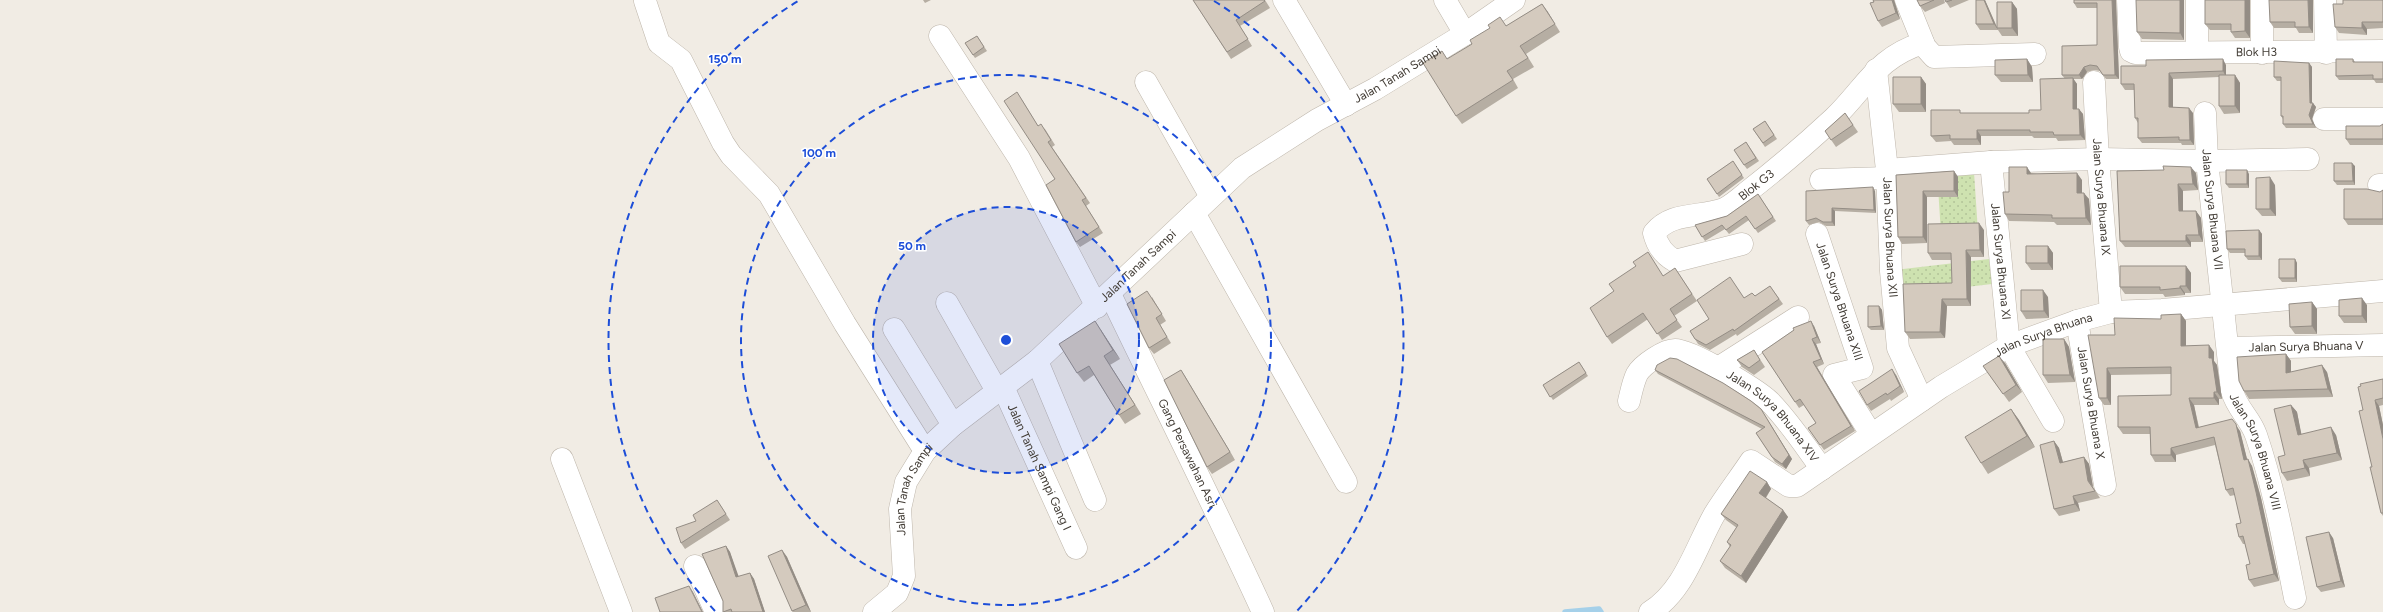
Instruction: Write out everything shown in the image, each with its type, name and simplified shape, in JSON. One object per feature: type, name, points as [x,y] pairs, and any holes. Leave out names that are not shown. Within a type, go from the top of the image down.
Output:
[{"type":"street","points":[[1284,0],[1346,105]]},
{"type":"street","points":[[1445,0],[1465,34]]},
{"type":"street","name":"Jalan Tanah Sampi","points":[[874,612],[897,593],[904,576],[900,509],[906,482],[925,451],[953,425],[1038,361],[1103,301],[1210,196],[1242,168],[1271,147],[1346,105],[1465,34],[1514,0]]},
{"type":"street","points":[[1906,0],[1923,43],[1930,54],[1938,57],[2035,54]]},
{"type":"street","name":"Blok H3","points":[[2128,0],[2131,51],[2197,53],[2383,52]]},
{"type":"street","points":[[2197,0],[2197,53]]},
{"type":"street","points":[[2262,0],[2262,52]]},
{"type":"street","points":[[2325,0],[2326,53]]},
{"type":"street","points":[[645,1],[659,43],[682,60],[723,143],[731,155],[769,194],[845,324],[925,451]]},
{"type":"street","name":"Gang Persawahan Asri","points":[[940,36],[1019,158],[1103,301],[1188,457],[1227,533],[1263,612]]},
{"type":"street","name":"Blok G3","points":[[1742,244],[1675,262],[1667,257],[1656,240],[1654,233],[1668,221],[1676,218],[1714,212],[1735,202],[1786,162],[1835,116],[1876,70],[1892,55],[1905,48],[1923,43]]},
{"type":"street","name":"Jalan Surya Bhuana XII","points":[[1876,70],[1887,174],[1891,271],[1898,348],[1922,400]]},
{"type":"street","points":[[1146,82],[1210,196]]},
{"type":"street","name":"Jalan Surya Bhuana IX","points":[[2094,82],[2098,159],[2111,312]]},
{"type":"street","name":"Jalan Surya Bhuana VII","points":[[2205,113],[2207,161],[2222,305]]},
{"type":"street","points":[[2324,119],[2383,119]]},
{"type":"street","points":[[1822,180],[1990,162],[2098,159],[2207,161],[2308,159]]},
{"type":"street","name":"Jalan Surya Bhuana XI","points":[[1990,162],[2009,346],[2053,421]]},
{"type":"street","points":[[1194,213],[1346,482]]},
{"type":"street","name":"Jalan Surya Bhuana XIII","points":[[1817,234],[1862,368],[1834,375],[1871,434]]},
{"type":"street","name":"Jalan Surya Bhuana","points":[[1650,612],[1671,595],[1679,583],[1714,515],[1751,461],[1792,487],[1822,469],[1922,400],[2009,346],[2077,321],[2111,312],[2162,310],[2383,291]]},
{"type":"street","name":"Jalan Tanah Sampi Gang I","points":[[947,303],[1000,389],[1076,548]]},
{"type":"street","name":"Jalan Surya Bhuana VIII","points":[[2222,305],[2229,348],[2232,391],[2237,407],[2249,418],[2264,457],[2275,496],[2295,598]]},
{"type":"street","name":"Jalan Surya Bhuana XIV","points":[[1718,368],[1798,317]]},
{"type":"street","name":"Jalan Surya Bhuana X","points":[[2077,321],[2105,485]]},
{"type":"street","points":[[894,329],[953,425]]},
{"type":"street","name":"Jalan Surya Bhuana V","points":[[2229,348],[2383,345]]},
{"type":"street","name":"Jalan Surya Bhuana XIV","points":[[1629,401],[1637,374],[1651,362],[1666,353],[1674,350],[1681,351],[1718,368],[1769,401],[1822,469]]},
{"type":"street","points":[[1038,361],[1095,500]]},
{"type":"street","points":[[562,459],[620,612]]},
{"type":"street","points":[[695,566],[716,612]]},
{"type":"green space","points":[[1937,171],[1974,172],[1978,232],[1941,234]]},
{"type":"green space","points":[[1989,259],[1992,284],[1889,296],[1886,271]]},
{"type":"building","points":[[1193,0],[1265,1],[1236,20],[1248,39],[1227,52]]},
{"type":"building","points":[[1873,0],[1892,0],[1896,13],[1878,21],[1870,3],[1874,2]]},
{"type":"building","points":[[1917,0],[1934,0],[1920,6]]},
{"type":"building","points":[[1976,0],[1984,0],[1994,24],[1976,24]]},
{"type":"building","points":[[2074,0],[2112,0],[2115,75],[2103,75],[2097,66],[2090,65],[2084,67],[2079,75],[2062,75],[2062,46],[2097,45],[2097,3],[2074,3]]},
{"type":"building","points":[[2136,0],[2180,0],[2180,33],[2137,32]]},
{"type":"building","points":[[2205,0],[2245,0],[2245,31],[2231,32],[2231,24],[2205,24]]},
{"type":"building","points":[[2269,0],[2308,0],[2309,27],[2295,27],[2295,22],[2270,22]]},
{"type":"building","points":[[2343,0],[2383,0],[2383,22],[2362,22],[2362,28],[2335,27],[2333,4],[2343,4]]},
{"type":"building","points":[[1997,2],[2012,2],[2012,28],[1997,28]]},
{"type":"building","points":[[1542,4],[1555,24],[1520,46],[1528,58],[1507,71],[1513,80],[1456,116],[1423,63],[1442,51],[1447,59],[1472,44],[1470,40],[1490,28],[1488,25],[1500,17],[1506,26]]},
{"type":"building","points":[[977,36],[984,47],[973,55],[965,43]]},
{"type":"building","points":[[2027,59],[2028,75],[1995,75],[1995,60]]},
{"type":"building","points":[[2223,59],[2223,71],[2169,73],[2169,107],[2189,108],[2190,140],[2179,140],[2179,137],[2138,138],[2138,118],[2135,118],[2134,84],[2121,84],[2121,66],[2146,66],[2146,60]]},
{"type":"building","points":[[2336,59],[2353,59],[2353,62],[2383,62],[2383,79],[2373,79],[2373,75],[2336,76]]},
{"type":"building","points":[[2274,61],[2309,63],[2310,103],[2313,103],[2309,115],[2313,124],[2283,124],[2283,116],[2281,116],[2281,77],[2274,77]]},
{"type":"building","points":[[2219,75],[2235,75],[2235,106],[2219,106]]},
{"type":"building","points":[[1893,77],[1921,77],[1921,104],[1893,104]]},
{"type":"building","points":[[2073,78],[2073,109],[2079,109],[2080,135],[2054,135],[2053,132],[2030,132],[2030,130],[1977,130],[1977,139],[1950,139],[1950,135],[1931,136],[1931,110],[1960,110],[1960,113],[2029,113],[2029,110],[2041,110],[2040,79]]},
{"type":"building","points":[[1017,92],[1038,126],[1041,124],[1051,140],[1048,142],[1086,198],[1082,200],[1099,227],[1076,242],[1046,185],[1055,179],[1004,101]]},
{"type":"building","points":[[1845,113],[1853,125],[1831,140],[1825,131]]},
{"type":"building","points":[[1765,121],[1774,135],[1763,143],[1753,129]]},
{"type":"building","points":[[2383,124],[2383,139],[2346,139],[2346,126],[2380,126]]},
{"type":"building","points":[[1746,142],[1756,158],[1744,165],[1734,150]]},
{"type":"building","points":[[1733,161],[1742,175],[1717,194],[1707,179]]},
{"type":"building","points":[[2334,163],[2352,163],[2353,181],[2334,181]]},
{"type":"building","points":[[2163,166],[2191,167],[2193,184],[2178,184],[2179,211],[2196,211],[2199,235],[2186,235],[2186,241],[2120,241],[2117,171],[2164,170]]},
{"type":"building","points":[[2009,167],[2027,167],[2027,174],[2077,173],[2077,193],[2084,193],[2086,218],[2052,218],[2052,215],[2005,214],[2003,192],[2009,192]]},
{"type":"building","points":[[2226,170],[2247,170],[2247,184],[2226,184]]},
{"type":"building","points":[[1954,171],[1954,191],[1923,191],[1923,237],[1898,237],[1896,175]]},
{"type":"building","points":[[2270,177],[2270,209],[2256,209],[2256,178]]},
{"type":"building","points":[[1873,187],[1874,210],[1832,208],[1832,222],[1823,222],[1816,218],[1806,221],[1806,191]]},
{"type":"building","points":[[2344,189],[2367,189],[2380,192],[2383,190],[2383,219],[2344,219]]},
{"type":"building","points":[[1758,194],[1773,217],[1755,229],[1746,216],[1726,230],[1722,225],[1702,237],[1695,225],[1727,216]]},
{"type":"building","points":[[1979,223],[1980,250],[1966,250],[1967,299],[1942,299],[1940,332],[1905,332],[1903,284],[1952,283],[1951,253],[1928,253],[1928,224]]},
{"type":"building","points":[[2259,230],[2259,256],[2245,256],[2245,249],[2227,249],[2226,231]]},
{"type":"building","points":[[2026,246],[2048,246],[2048,263],[2026,263]]},
{"type":"building","points":[[1648,252],[1663,276],[1675,268],[1692,294],[1670,309],[1677,320],[1657,334],[1643,313],[1607,337],[1590,308],[1614,291],[1609,284],[1636,266],[1633,262]]},
{"type":"building","points":[[2279,259],[2295,259],[2295,278],[2279,278]]},
{"type":"building","points":[[2120,266],[2186,266],[2186,286],[2160,290],[2160,287],[2120,287]]},
{"type":"building","points":[[1730,277],[1744,298],[1752,293],[1755,296],[1770,286],[1779,299],[1734,331],[1733,329],[1706,345],[1695,339],[1690,331],[1709,319],[1697,300]]},
{"type":"building","points":[[2021,290],[2043,290],[2044,311],[2021,311]]},
{"type":"building","points":[[1147,291],[1162,314],[1156,318],[1167,337],[1149,348],[1127,304]]},
{"type":"building","points":[[2362,298],[2362,316],[2339,316],[2339,300]]},
{"type":"building","points":[[2312,302],[2312,326],[2290,327],[2289,304]]},
{"type":"building","points":[[1868,306],[1879,306],[1881,326],[1868,327]]},
{"type":"building","points":[[2181,314],[2181,346],[2209,345],[2209,358],[2212,358],[2217,392],[2214,392],[2214,398],[2189,398],[2196,428],[2232,419],[2236,424],[2244,460],[2248,459],[2274,574],[2249,580],[2246,565],[2250,564],[2243,536],[2239,537],[2236,524],[2241,523],[2233,488],[2226,490],[2214,437],[2171,448],[2171,455],[2151,455],[2150,427],[2118,427],[2118,396],[2171,395],[2171,367],[2107,368],[2107,398],[2099,398],[2088,335],[2115,335],[2114,318],[2161,319],[2161,315]]},
{"type":"building","points":[[1095,321],[1113,350],[1104,356],[1135,405],[1119,415],[1089,366],[1077,373],[1059,344]]},
{"type":"building","points":[[1811,321],[1817,337],[1812,339],[1821,359],[1813,362],[1851,426],[1820,445],[1808,428],[1816,423],[1800,399],[1795,402],[1762,352],[1794,330],[1793,328]]},
{"type":"building","points":[[2043,339],[2064,339],[2070,375],[2043,375]]},
{"type":"building","points":[[1754,350],[1760,360],[1749,368],[1737,360]]},
{"type":"building","points":[[2286,354],[2286,373],[2322,365],[2328,389],[2244,391],[2239,381],[2237,357]]},
{"type":"building","points":[[1999,356],[2016,385],[2003,394],[1983,366]]},
{"type":"building","points":[[1670,358],[1677,359],[1723,383],[1761,409],[1789,455],[1782,464],[1772,457],[1756,433],[1765,427],[1655,370],[1657,365]]},
{"type":"building","points":[[1579,362],[1586,373],[1550,397],[1543,385]]},
{"type":"building","points":[[1892,369],[1900,386],[1887,395],[1886,393],[1867,405],[1859,391]]},
{"type":"building","points":[[1181,370],[1230,452],[1207,467],[1164,380]]},
{"type":"building","points":[[2383,379],[2383,398],[2375,400],[2383,439],[2383,513],[2381,513],[2359,411],[2363,410],[2358,387],[2361,386],[2360,384]]},
{"type":"building","points":[[2291,405],[2298,435],[2331,427],[2337,453],[2303,460],[2305,468],[2282,473],[2278,457],[2285,455],[2274,409]]},
{"type":"building","points":[[2011,409],[2027,436],[1981,463],[1965,437]]},
{"type":"building","points":[[2054,441],[2060,463],[2084,457],[2088,481],[2095,491],[2073,496],[2075,504],[2054,509],[2040,445]]},
{"type":"building","points":[[1750,471],[1767,482],[1759,493],[1783,510],[1741,576],[1720,561],[1731,545],[1727,542],[1738,525],[1721,514]]},
{"type":"building","points":[[717,500],[726,514],[681,543],[676,528],[696,521],[693,515]]},
{"type":"building","points":[[2329,532],[2341,581],[2317,587],[2306,537]]},
{"type":"building","points":[[726,546],[736,577],[750,573],[763,612],[732,612],[731,609],[723,612],[723,601],[702,554]]},
{"type":"building","points":[[782,550],[806,605],[792,611],[768,556]]},
{"type":"building","points":[[689,586],[702,612],[660,612],[655,598]]},
{"type":"waterway","points":[[1565,612],[1599,609],[1601,612]]}]
